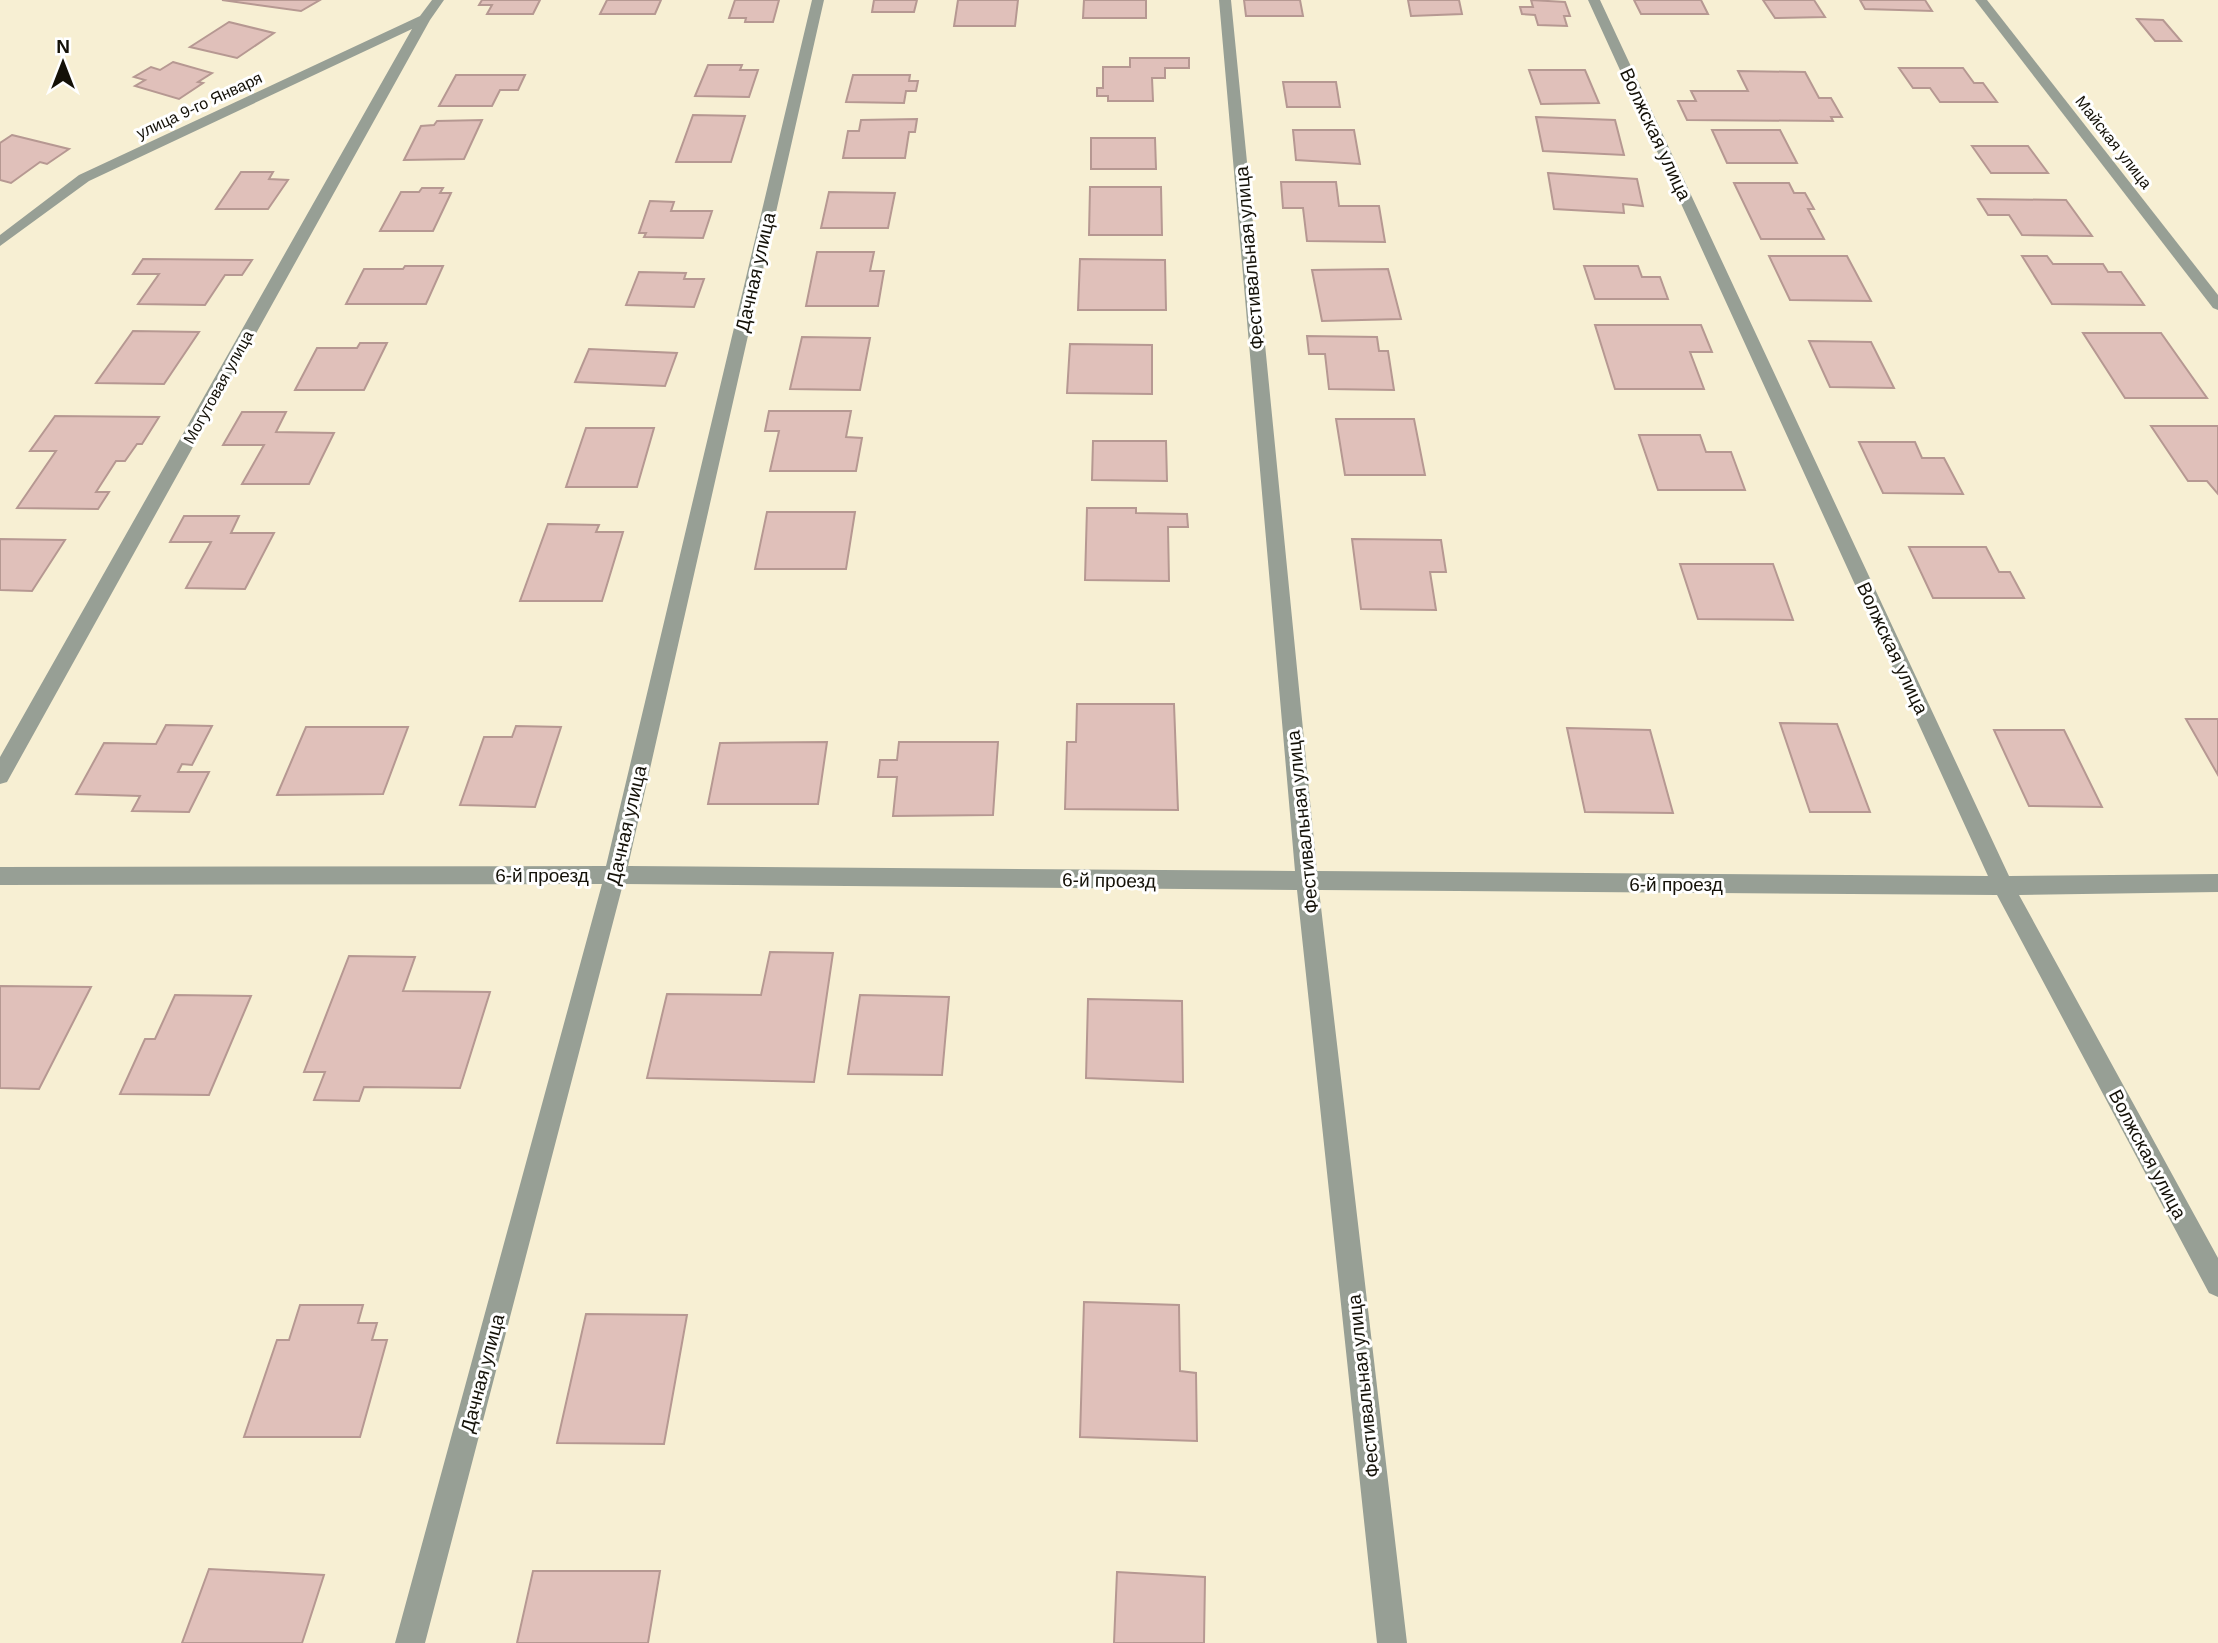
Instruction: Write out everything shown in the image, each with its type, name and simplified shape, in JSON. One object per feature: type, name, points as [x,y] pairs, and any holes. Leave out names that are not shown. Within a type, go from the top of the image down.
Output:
[{"type":"street","name":"Могутовая улица","points":[[0,776],[424,19],[438,0]]},
{"type":"street","name":"Дачная улица","points":[[410,1643],[615,875],[818,0]]},
{"type":"street","name":"Фестивальная улица","points":[[1225,0],[1307,882],[1392,1643]]},
{"type":"street","name":"Волжская улица","points":[[1594,0],[2003,886],[2218,1284]]},
{"type":"street","name":"Майская улица","points":[[1982,0],[2218,305]]},
{"type":"street","name":"улица 9-го Января","points":[[0,242],[84,178],[424,19]]},
{"type":"street","name":"6-й проезд","points":[[0,876],[615,875],[2003,886],[2218,883]]},
{"type":"building","points":[[222,0],[320,0],[301,11]]},
{"type":"building","points":[[482,0],[540,0],[533,14],[487,14],[492,5],[479,5]]},
{"type":"building","points":[[607,0],[661,0],[655,14],[600,14]]},
{"type":"building","points":[[735,0],[779,0],[773,22],[745,22],[746,18],[729,18]]},
{"type":"building","points":[[874,0],[917,0],[914,12],[872,12]]},
{"type":"building","points":[[958,0],[1018,0],[1015,26],[954,26]]},
{"type":"building","points":[[1084,0],[1146,0],[1146,18],[1083,18]]},
{"type":"building","points":[[1244,0],[1300,0],[1303,16],[1246,16]]},
{"type":"building","points":[[1408,0],[1459,0],[1462,14],[1411,16]]},
{"type":"building","points":[[1531,0],[1565,2],[1570,16],[1564,16],[1567,26],[1538,25],[1535,15],[1522,14],[1520,7],[1533,7]]},
{"type":"building","points":[[1634,0],[1701,0],[1708,14],[1641,14]]},
{"type":"building","points":[[1763,0],[1814,0],[1825,17],[1775,18]]},
{"type":"building","points":[[1860,0],[1925,0],[1932,11],[1865,9]]},
{"type":"building","points":[[2137,19],[2163,20],[2181,41],[2155,41]]},
{"type":"building","points":[[229,22],[274,33],[237,58],[190,47]]},
{"type":"building","points":[[1130,58],[1189,58],[1189,68],[1165,68],[1165,78],[1152,78],[1153,101],[1108,101],[1108,96],[1097,96],[1097,88],[1103,88],[1103,67],[1130,67]]},
{"type":"building","points":[[173,62],[212,73],[198,82],[203,83],[179,99],[135,86],[145,80],[134,77],[151,67],[160,70]]},
{"type":"building","points":[[708,65],[742,65],[740,70],[758,70],[749,97],[695,96]]},
{"type":"building","points":[[1899,68],[1963,68],[1974,83],[1983,83],[1997,102],[1940,102],[1930,88],[1913,88]]},
{"type":"building","points":[[1529,70],[1585,70],[1599,103],[1541,104]]},
{"type":"building","points":[[1738,71],[1805,72],[1819,98],[1831,98],[1842,117],[1831,117],[1833,121],[1687,120],[1678,101],[1696,101],[1691,91],[1748,91]]},
{"type":"building","points":[[456,75],[525,75],[518,90],[500,90],[492,106],[439,106]]},
{"type":"building","points":[[853,75],[910,75],[909,81],[918,81],[916,91],[906,91],[904,103],[846,102]]},
{"type":"building","points":[[1283,82],[1336,82],[1340,107],[1287,107]]},
{"type":"building","points":[[693,115],[745,116],[731,162],[676,162]]},
{"type":"building","points":[[1536,117],[1615,120],[1624,155],[1543,151]]},
{"type":"building","points":[[917,119],[915,132],[909,132],[905,158],[843,158],[848,131],[859,131],[861,120]]},
{"type":"building","points":[[482,120],[464,159],[404,160],[421,126],[434,125],[437,121]]},
{"type":"building","points":[[1293,130],[1354,130],[1360,164],[1296,160]]},
{"type":"building","points":[[1712,130],[1780,130],[1797,163],[1727,163]]},
{"type":"building","points":[[12,135],[69,149],[47,164],[40,162],[11,183],[0,180],[0,143]]},
{"type":"building","points":[[1091,138],[1155,138],[1156,169],[1091,169]]},
{"type":"building","points":[[1972,146],[2028,146],[2048,173],[1991,173]]},
{"type":"building","points":[[241,172],[273,172],[269,179],[288,180],[268,209],[216,209]]},
{"type":"building","points":[[1548,173],[1637,179],[1643,206],[1623,204],[1624,213],[1554,209]]},
{"type":"building","points":[[1281,182],[1336,182],[1339,206],[1379,206],[1385,242],[1307,241],[1303,208],[1283,208]]},
{"type":"building","points":[[1734,183],[1789,183],[1794,193],[1805,193],[1814,209],[1808,209],[1824,239],[1761,239]]},
{"type":"building","points":[[1090,187],[1161,187],[1162,235],[1089,235]]},
{"type":"building","points":[[422,188],[443,188],[440,193],[451,193],[433,231],[380,231],[401,192],[419,192]]},
{"type":"building","points":[[829,192],[895,193],[888,228],[821,228]]},
{"type":"building","points":[[1978,199],[2066,200],[2092,236],[2022,235],[2009,215],[1988,215]]},
{"type":"building","points":[[650,201],[674,202],[671,211],[712,211],[703,238],[644,237],[646,233],[639,233]]},
{"type":"building","points":[[817,252],[874,252],[870,271],[884,271],[878,306],[806,306]]},
{"type":"building","points":[[1769,256],[1847,256],[1871,301],[1790,300]]},
{"type":"building","points":[[2022,256],[2047,256],[2053,264],[2103,264],[2108,272],[2121,272],[2144,305],[2052,304]]},
{"type":"building","points":[[143,259],[252,260],[242,275],[225,275],[205,305],[138,304],[159,274],[133,274]]},
{"type":"building","points":[[1080,259],[1165,260],[1166,310],[1078,310]]},
{"type":"building","points":[[405,266],[443,266],[426,304],[346,304],[364,269],[403,269]]},
{"type":"building","points":[[1584,266],[1638,266],[1642,277],[1660,277],[1668,299],[1595,299]]},
{"type":"building","points":[[1388,269],[1401,319],[1322,321],[1312,270]]},
{"type":"building","points":[[639,272],[686,273],[684,279],[704,279],[694,307],[626,305]]},
{"type":"building","points":[[1595,325],[1701,325],[1712,352],[1690,352],[1704,389],[1615,389]]},
{"type":"building","points":[[133,331],[199,332],[164,384],[96,383]]},
{"type":"building","points":[[2083,333],[2161,333],[2207,398],[2125,398]]},
{"type":"building","points":[[1307,336],[1377,337],[1379,351],[1388,351],[1394,390],[1329,389],[1325,354],[1309,354]]},
{"type":"building","points":[[802,337],[870,338],[860,390],[790,389]]},
{"type":"building","points":[[1809,341],[1871,342],[1894,388],[1830,387]]},
{"type":"building","points":[[360,343],[387,343],[364,390],[295,390],[317,348],[357,348]]},
{"type":"building","points":[[1070,344],[1152,345],[1152,394],[1067,393]]},
{"type":"building","points":[[589,349],[677,353],[665,386],[575,382]]},
{"type":"building","points":[[769,411],[851,411],[846,437],[862,438],[856,471],[770,471],[779,431],[765,431]]},
{"type":"building","points":[[242,412],[286,412],[276,432],[334,433],[309,484],[242,484],[264,445],[223,445]]},
{"type":"building","points":[[55,416],[159,417],[142,444],[137,444],[125,461],[116,461],[96,492],[109,492],[98,509],[17,508],[56,451],[30,451]]},
{"type":"building","points":[[1336,419],[1414,419],[1425,475],[1345,475]]},
{"type":"building","points":[[2151,426],[2218,426],[2218,494],[2207,481],[2188,481]]},
{"type":"building","points":[[586,428],[654,428],[637,487],[566,487]]},
{"type":"building","points":[[1639,435],[1700,435],[1706,452],[1731,452],[1745,490],[1658,490]]},
{"type":"building","points":[[1093,441],[1166,441],[1167,481],[1092,480]]},
{"type":"building","points":[[1859,442],[1915,442],[1922,458],[1944,458],[1963,494],[1883,493]]},
{"type":"building","points":[[1087,508],[1136,508],[1136,513],[1187,514],[1188,527],[1168,527],[1169,581],[1085,580]]},
{"type":"building","points":[[767,512],[855,512],[846,569],[755,569]]},
{"type":"building","points":[[184,516],[239,516],[231,533],[274,533],[245,589],[186,588],[211,542],[170,542]]},
{"type":"building","points":[[548,524],[599,525],[596,532],[623,532],[602,601],[520,601]]},
{"type":"building","points":[[0,539],[65,540],[32,591],[0,590]]},
{"type":"building","points":[[1352,539],[1441,540],[1446,572],[1430,572],[1436,610],[1361,609]]},
{"type":"building","points":[[1909,547],[1986,547],[1999,572],[2010,572],[2024,598],[1933,598]]},
{"type":"building","points":[[1680,564],[1773,564],[1793,620],[1698,619]]},
{"type":"building","points":[[1077,704],[1174,704],[1178,810],[1065,809],[1067,742],[1076,742]]},
{"type":"building","points":[[2186,719],[2218,719],[2218,775]]},
{"type":"building","points":[[1780,723],[1837,724],[1870,812],[1810,812]]},
{"type":"building","points":[[166,725],[212,726],[192,765],[182,764],[178,772],[209,772],[189,812],[132,811],[140,796],[76,794],[104,743],[156,744]]},
{"type":"building","points":[[516,726],[561,727],[535,807],[460,805],[484,737],[512,737]]},
{"type":"building","points":[[306,727],[408,727],[383,794],[277,795]]},
{"type":"building","points":[[1567,728],[1650,730],[1673,813],[1585,812]]},
{"type":"building","points":[[1994,730],[2064,730],[2102,807],[2029,806]]},
{"type":"building","points":[[827,742],[818,804],[708,804],[720,743]]},
{"type":"building","points":[[899,742],[998,742],[993,815],[893,816],[897,777],[878,777],[880,760],[897,760]]},
{"type":"building","points":[[770,952],[833,953],[814,1082],[647,1078],[667,994],[761,995]]},
{"type":"building","points":[[349,956],[415,957],[403,991],[490,992],[460,1088],[364,1087],[359,1101],[314,1100],[325,1072],[304,1072]]},
{"type":"building","points":[[0,986],[91,987],[39,1089],[0,1088]]},
{"type":"building","points":[[175,995],[251,996],[209,1095],[120,1094],[145,1039],[155,1039]]},
{"type":"building","points":[[860,995],[949,997],[942,1075],[848,1074]]},
{"type":"building","points":[[1088,999],[1182,1001],[1183,1082],[1086,1078]]},
{"type":"building","points":[[1084,1302],[1179,1305],[1180,1371],[1196,1373],[1197,1441],[1080,1437]]},
{"type":"building","points":[[300,1305],[363,1305],[358,1323],[377,1323],[372,1340],[387,1340],[360,1437],[244,1437],[277,1340],[289,1340]]},
{"type":"building","points":[[586,1314],[687,1315],[664,1444],[557,1443]]},
{"type":"building","points":[[209,1569],[324,1575],[302,1643],[182,1643]]},
{"type":"building","points":[[533,1571],[660,1571],[648,1643],[517,1643]]},
{"type":"building","points":[[1117,1572],[1205,1577],[1204,1643],[1114,1643]]}]
